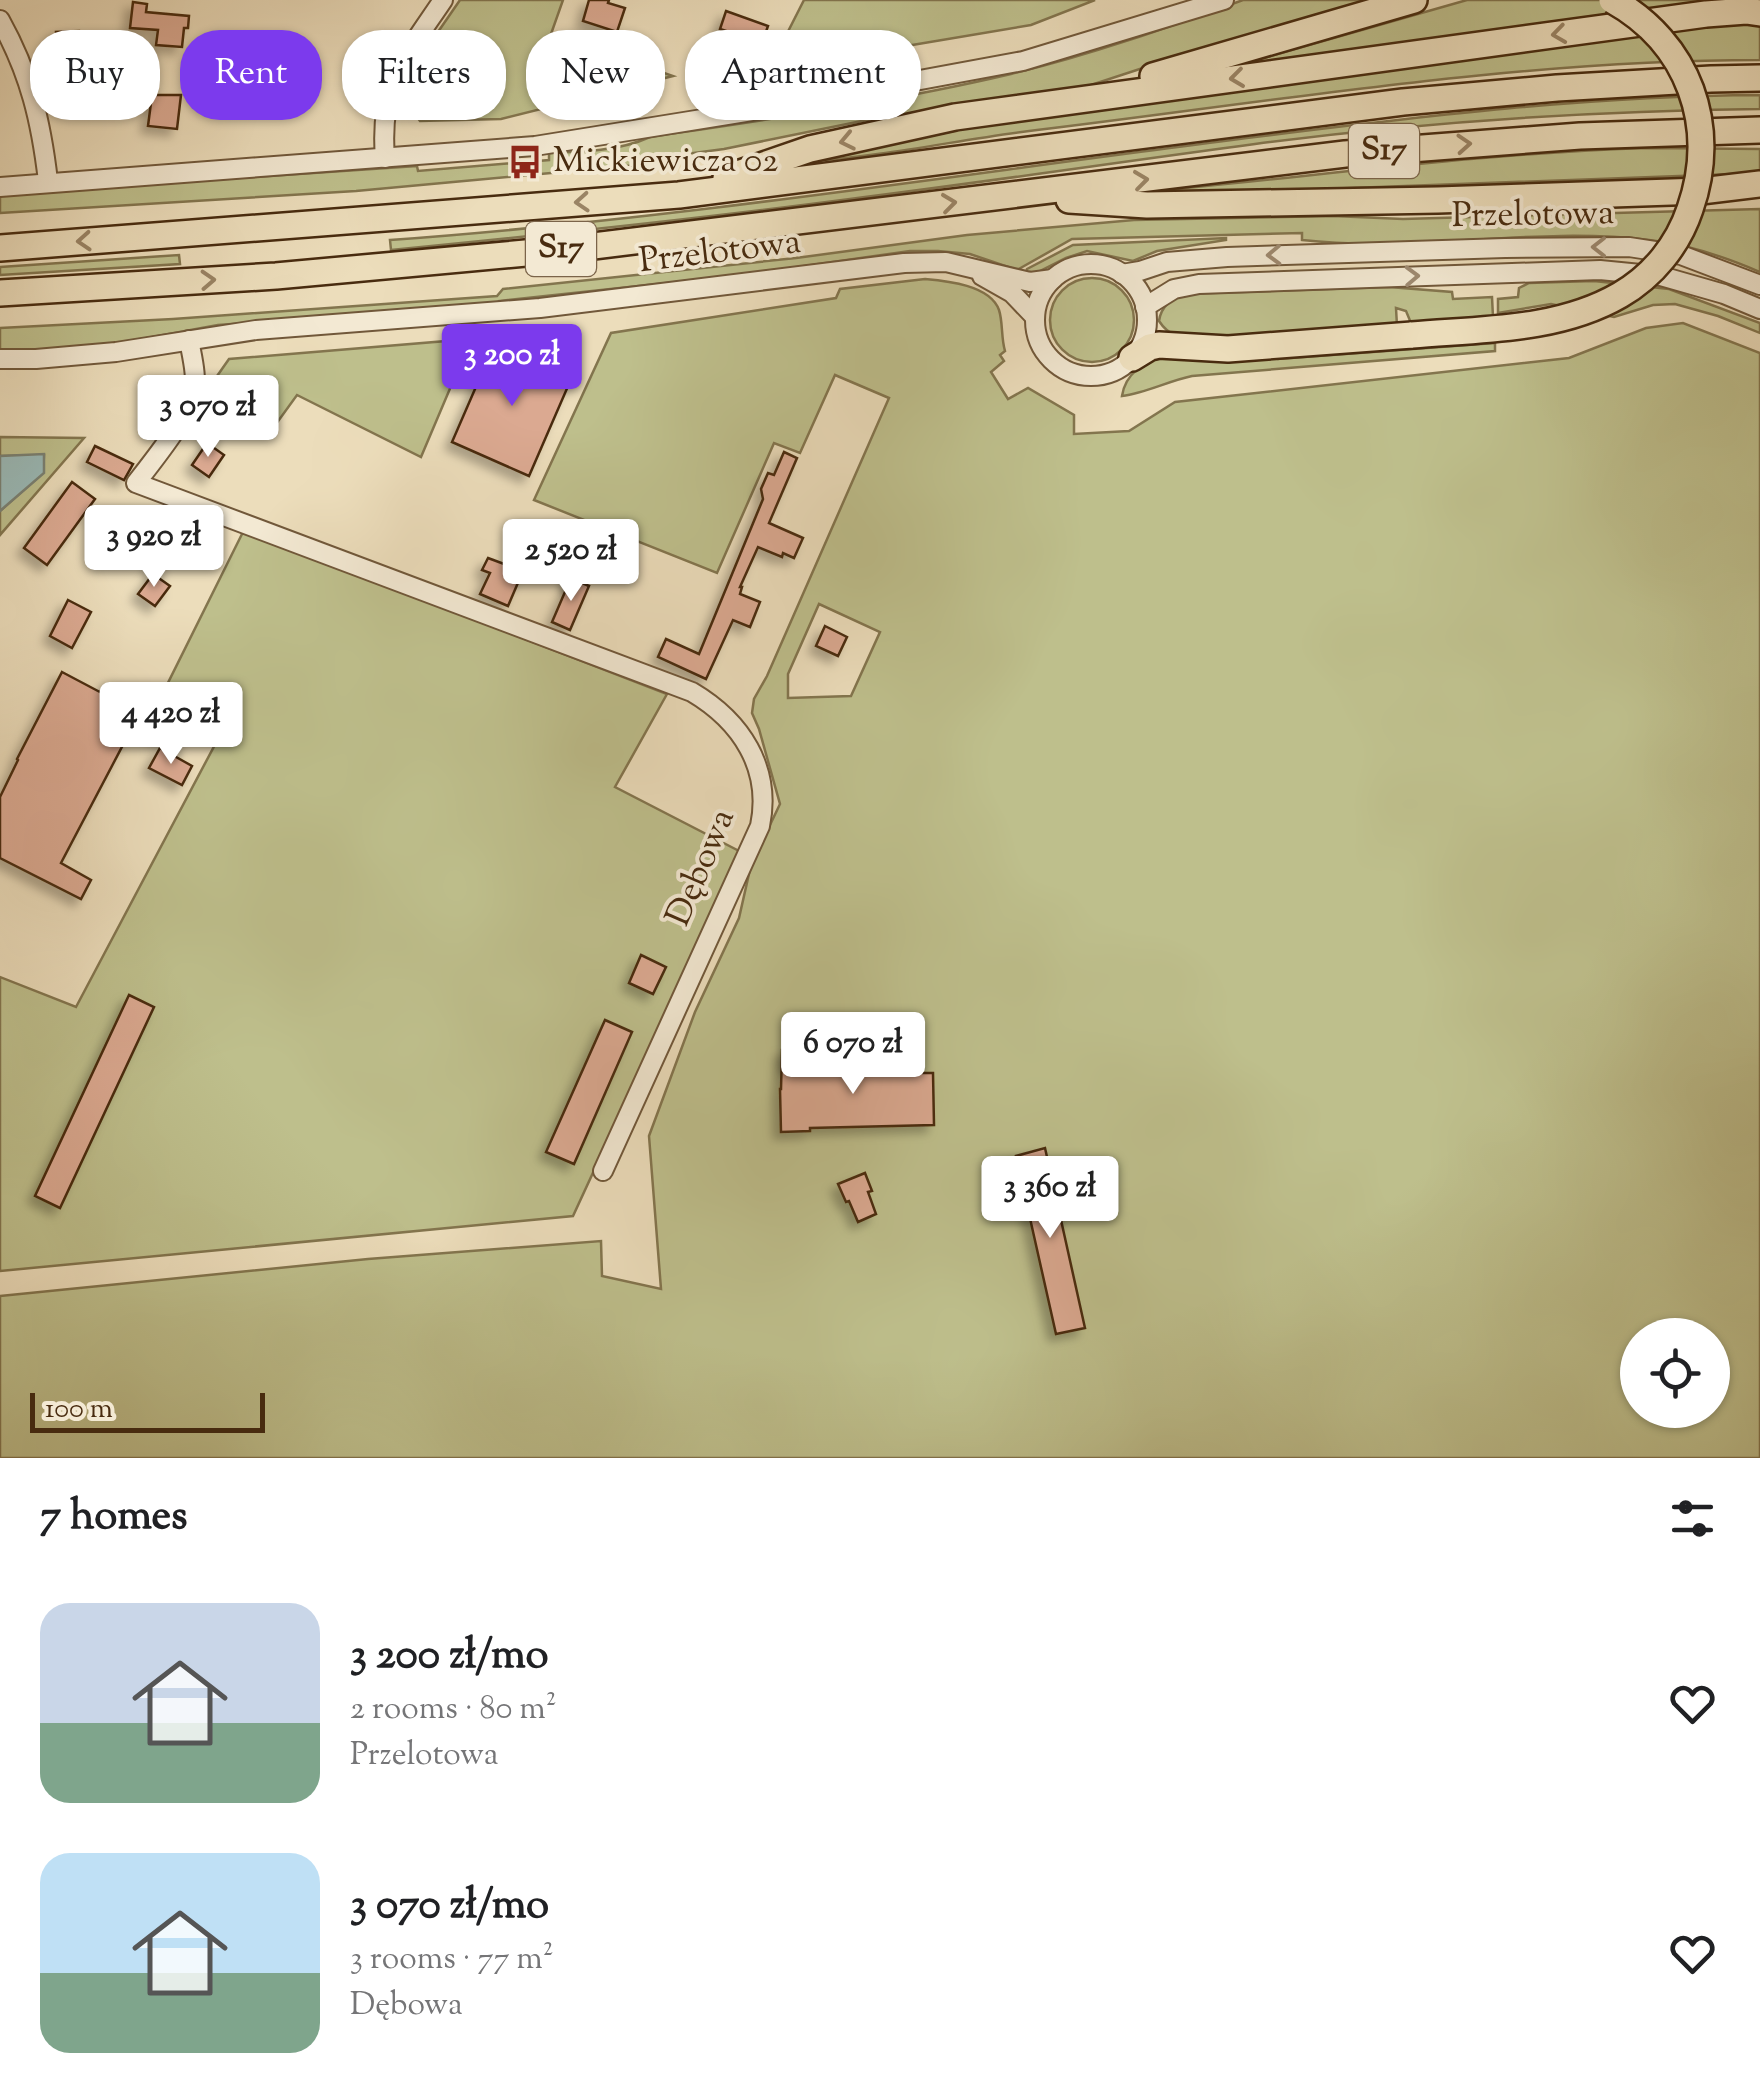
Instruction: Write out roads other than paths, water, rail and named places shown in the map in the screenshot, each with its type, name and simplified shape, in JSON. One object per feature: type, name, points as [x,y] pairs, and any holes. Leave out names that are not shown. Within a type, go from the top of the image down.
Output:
[{"type":"highway","points":[[1057,103],[1414,0]]},
{"type":"highway","points":[[1132,358],[1159,345],[1228,349],[1552,321],[1586,312],[1637,284],[1667,254],[1680,233],[1700,172],[1702,138],[1698,110],[1680,64],[1639,16],[1612,0]]},
{"type":"highway","points":[[679,195],[810,149],[955,117],[1706,14],[1760,13]]},
{"type":"highway","name":"S17","points":[[0,248],[679,195],[1403,102],[1558,88],[1760,78]]},
{"type":"highway","name":"S17","points":[[0,293],[276,276],[569,249],[1346,154],[1580,136],[1760,130]]},
{"type":"highway","points":[[1009,196],[1147,205],[1701,191],[1760,184]]},
{"type":"highway","points":[[1701,191],[1760,196]]},
{"type":"street","points":[[385,158],[384,108],[399,66],[443,0]]},
{"type":"street","points":[[0,187],[535,146],[1022,61],[1224,0]]},
{"type":"street","points":[[0,20],[35,104],[48,181]]},
{"type":"street","name":"Przelotowa","points":[[1122,274],[1168,262],[1228,256],[1629,247],[1680,254],[1760,286]]},
{"type":"street","name":"Przelotowa","points":[[0,359],[116,352],[256,330],[540,308],[904,263],[946,262],[1030,282],[1053,280]]},
{"type":"street","points":[[1083,265],[1103,266],[1122,274],[1137,288],[1145,307],[1145,334],[1132,358],[1118,370],[1086,376],[1052,361],[1037,334],[1035,317],[1042,292],[1064,272],[1083,265]]},
{"type":"street","name":"Przelotowa","points":[[964,266],[1012,293],[1035,317]]},
{"type":"street","name":"Przelotowa","points":[[1145,307],[1174,289],[1199,284],[1600,270],[1660,276],[1760,309]]},
{"type":"street","name":"Dębowa","points":[[189,340],[193,396],[136,482],[692,692],[728,718],[750,748],[762,790],[760,826],[603,1171]]},
{"type":"water","points":[[44,454],[44,473],[0,511],[0,456]]},
{"type":"place","name":"Mickiewicza 02","points":[[525,162]]}]
